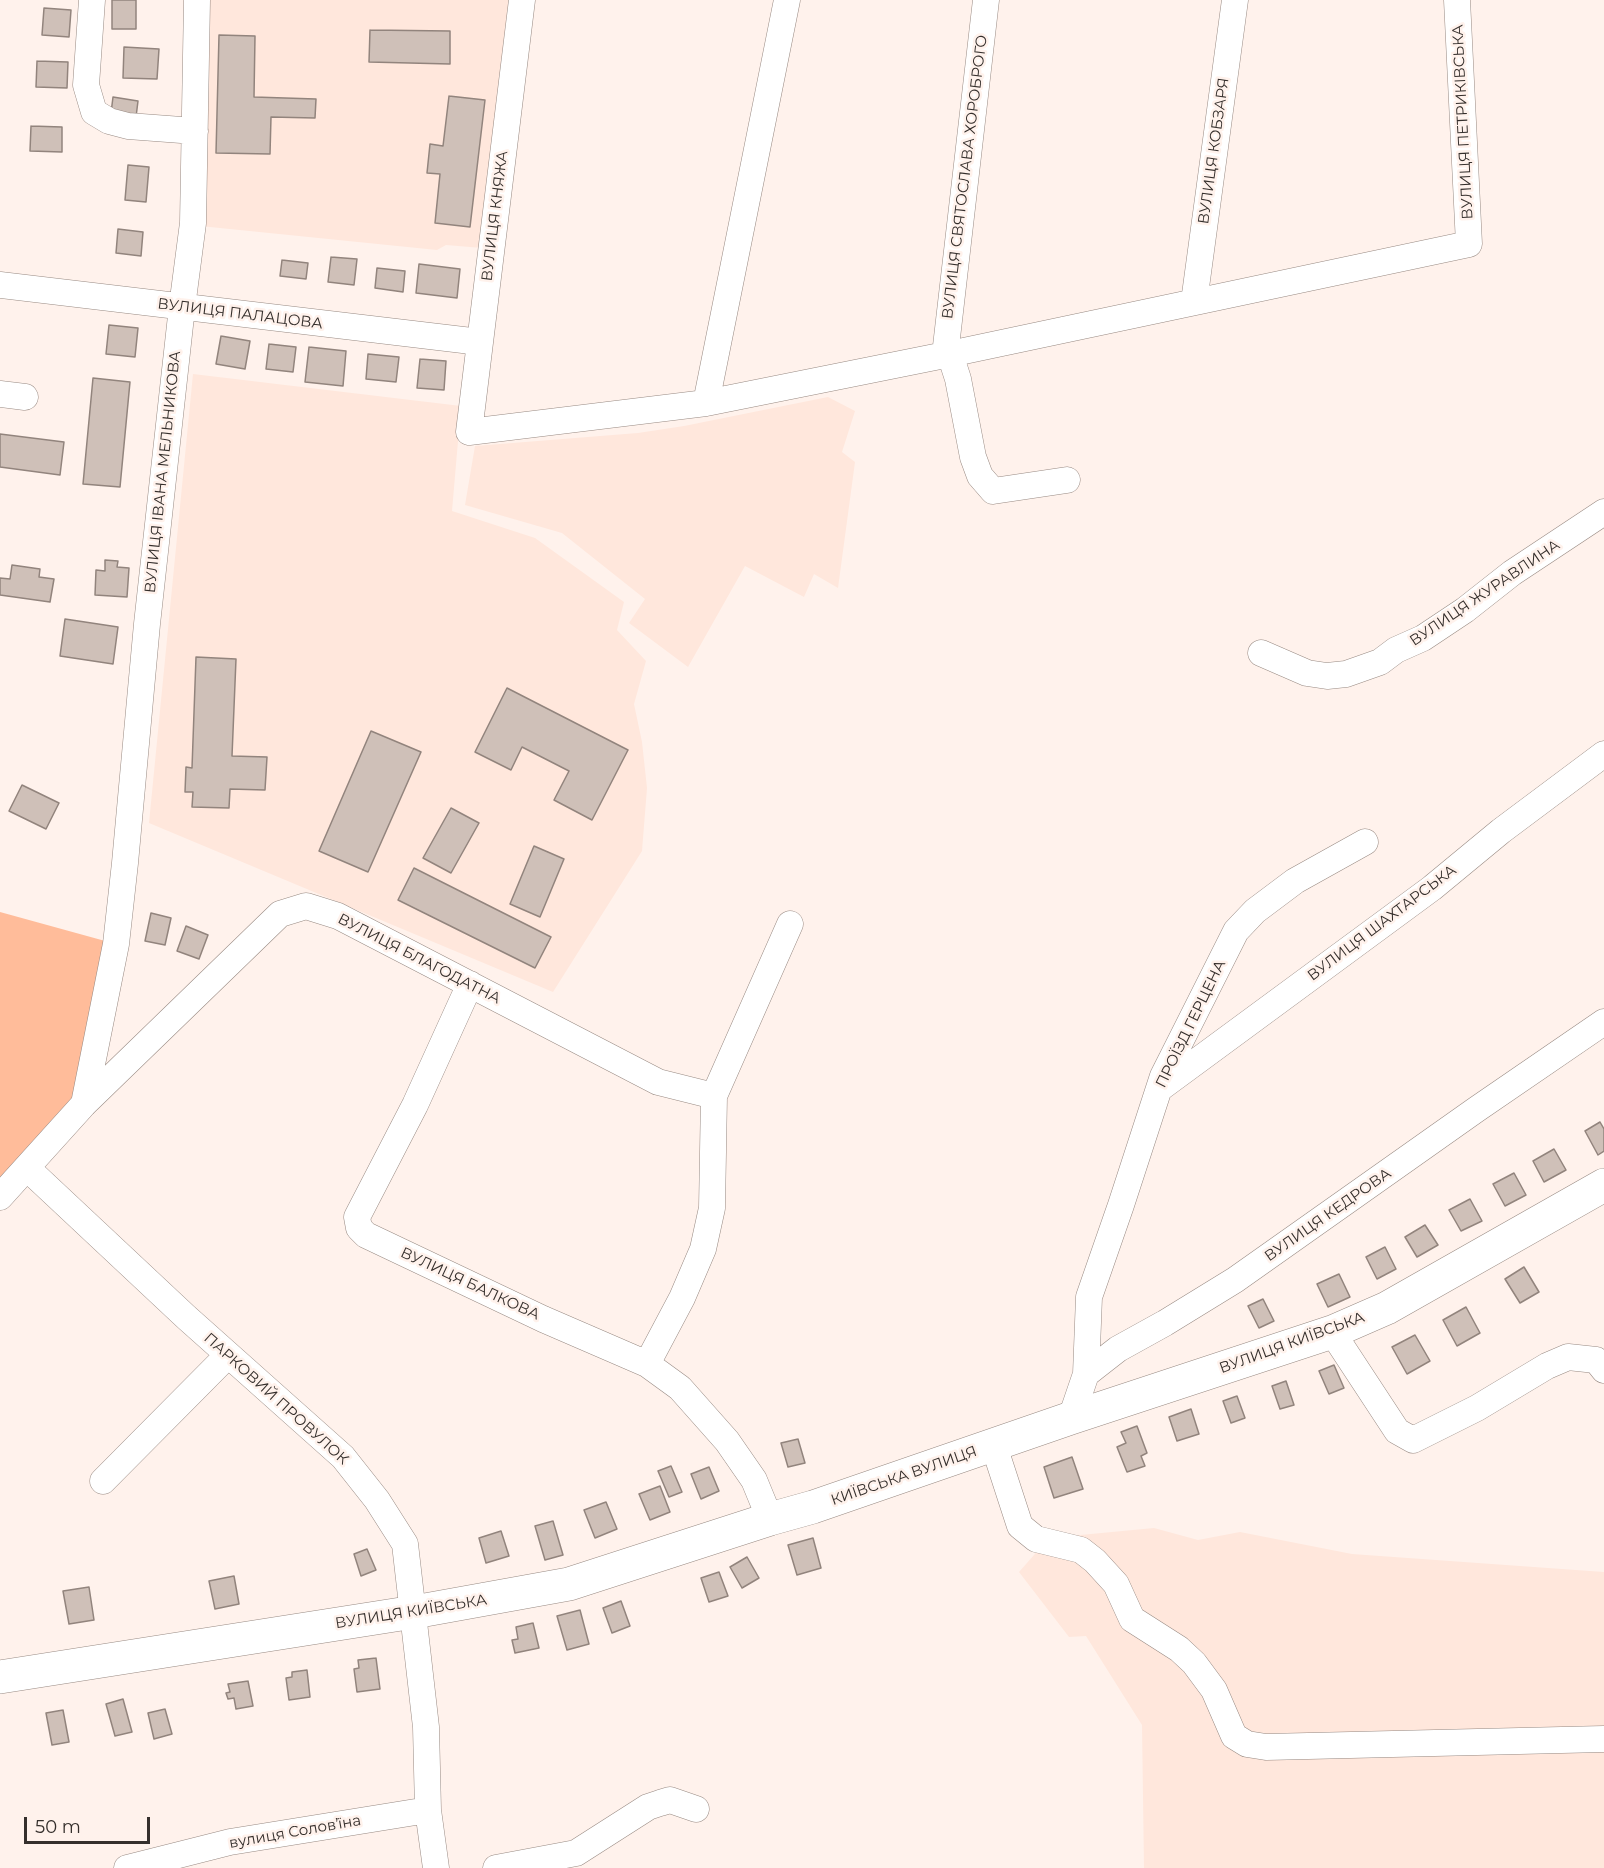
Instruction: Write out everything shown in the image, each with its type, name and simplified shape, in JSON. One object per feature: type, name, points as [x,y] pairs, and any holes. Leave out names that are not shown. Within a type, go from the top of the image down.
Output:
[{"type":"main road","name":"ВУЛИЦЯ КИЇВСЬКА","points":[[994,1446],[1071,1418],[1332,1332],[1387,1308],[1604,1185]]},
{"type":"main road","name":"КИЇВСЬКА ВУЛИЦЯ","points":[[813,1507],[994,1446]]},
{"type":"main road","name":"ВУЛИЦЯ КИЇВСЬКА","points":[[0,1677],[414,1612],[569,1584],[813,1507]]},
{"type":"street","points":[[92,0],[86,85],[94,112],[108,121],[128,126],[195,131]]},
{"type":"street","name":"ВУЛИЦЯ ІВАНА МЕЛЬНИКОВА","points":[[84,1104],[116,944],[148,612],[193,223],[197,0]]},
{"type":"street","name":"ВУЛИЦЯ КНЯЖА","points":[[522,0],[469,432],[706,403]]},
{"type":"street","points":[[787,0],[706,403],[1194,302]]},
{"type":"street","name":"ВУЛИЦЯ СВЯТОСЛАВА ХОРОБРОГО","points":[[947,354],[986,0]]},
{"type":"street","name":"ВУЛИЦЯ КОБЗАРЯ","points":[[1194,302],[1235,0]]},
{"type":"street","name":"ВУЛИЦЯ ПЕТРИКІВСЬКА","points":[[1194,302],[1469,244],[1457,0]]},
{"type":"street","name":"ВУЛИЦЯ ПАЛАЦОВА","points":[[0,285],[480,342]]},
{"type":"street","points":[[947,354],[958,379],[973,457],[980,476],[993,491],[1068,480]]},
{"type":"street","name":"ВУЛИЦЯ ЖУРАВЛИНА","points":[[1261,653],[1307,673],[1327,676],[1346,674],[1380,662],[1396,650],[1432,632],[1465,610],[1512,573],[1604,512]]},
{"type":"street","name":"ВУЛИЦЯ ШАХТАРСЬКА","points":[[1159,1090],[1432,888],[1501,831],[1604,754]]},
{"type":"street","name":"ПРОЇЗД ГЕРЦЕНА","points":[[1086,1374],[1089,1297],[1163,1076],[1236,931],[1254,911],[1295,881],[1365,842]]},
{"type":"street","name":"ВУЛИЦЯ БЛАГОДАТНА","points":[[0,1197],[84,1104],[280,914],[306,906],[338,916],[658,1082],[714,1096]]},
{"type":"street","points":[[647,1364],[682,1298],[703,1249],[712,1208],[714,1096],[789,924]]},
{"type":"street","name":"ВУЛИЦЯ БАЛКОВА","points":[[470,984],[415,1105],[357,1217],[359,1228],[376,1239],[543,1319],[647,1364],[680,1388],[727,1441],[753,1480],[770,1519]]},
{"type":"street","name":"ВУЛИЦЯ КЕДРОВА","points":[[1086,1374],[1118,1349],[1166,1323],[1235,1280],[1604,1022]]},
{"type":"street","name":"ПАРКОВИЙ ПРОВУЛОК","points":[[27,1168],[228,1355],[342,1457],[377,1500],[405,1544],[426,1727],[428,1810],[436,1868]]},
{"type":"street","points":[[1332,1332],[1397,1431],[1413,1440],[1477,1408],[1568,1356],[1596,1360],[1604,1370]]},
{"type":"street","points":[[103,1481],[228,1355]]},
{"type":"street","points":[[1071,1418],[1086,1374]]},
{"type":"street","points":[[994,1446],[1020,1526],[1036,1539],[1081,1550],[1095,1562],[1116,1584],[1132,1619],[1179,1649],[1194,1664],[1214,1690],[1234,1736],[1246,1744],[1266,1747],[1604,1739]]},
{"type":"street","points":[[496,1868],[576,1853],[648,1807],[670,1800],[696,1809]]},
{"type":"street","name":"вулиця Соловʼїна","points":[[127,1868],[230,1842],[428,1810]]},
{"type":"street","points":[[211,1868],[230,1842]]},
{"type":"shaded area","points":[[205,0],[514,0],[482,248],[446,245],[437,250],[200,226]]},
{"type":"shaded area","points":[[193,374],[461,406],[452,511],[535,538],[624,602],[617,630],[646,661],[634,704],[642,742],[647,788],[642,851],[553,992],[149,823]]},
{"type":"shaded area","points":[[828,397],[855,411],[842,452],[855,462],[838,588],[814,574],[804,597],[745,566],[688,667],[629,623],[645,599],[562,533],[465,505],[475,446],[638,433]]},
{"type":"shaded area","points":[[0,912],[116,944],[84,1104],[0,1197]]},
{"type":"shaded area","points":[[1154,1528],[1198,1540],[1240,1532],[1352,1554],[1604,1572],[1604,1868],[1144,1868],[1142,1725],[1086,1636],[1069,1637],[1019,1572],[1049,1538]]},
{"type":"building","points":[[112,0],[136,0],[136,29],[112,29]]},
{"type":"building","points":[[44,8],[71,10],[69,37],[42,35]]},
{"type":"building","points":[[370,30],[450,31],[450,64],[369,62]]},
{"type":"building","points":[[219,35],[255,36],[254,97],[316,99],[315,118],[271,117],[270,154],[216,153]]},
{"type":"building","points":[[124,47],[159,49],[157,79],[123,78]]},
{"type":"building","points":[[37,61],[68,62],[67,88],[36,87]]},
{"type":"building","points":[[449,96],[485,100],[470,227],[435,223],[440,174],[427,173],[430,144],[443,146]]},
{"type":"building","points":[[113,97],[138,101],[136,117],[111,113]]},
{"type":"building","points":[[31,126],[62,127],[62,152],[30,151]]},
{"type":"building","points":[[128,165],[149,167],[146,202],[125,200]]},
{"type":"building","points":[[118,229],[143,232],[141,256],[116,253]]},
{"type":"building","points":[[331,257],[357,259],[354,285],[328,282]]},
{"type":"building","points":[[282,260],[308,263],[306,279],[280,276]]},
{"type":"building","points":[[419,264],[460,269],[457,298],[416,293]]},
{"type":"building","points":[[377,268],[405,271],[403,292],[375,288]]},
{"type":"building","points":[[109,325],[138,328],[135,357],[106,354]]},
{"type":"building","points":[[221,336],[250,341],[245,369],[216,364]]},
{"type":"building","points":[[269,344],[296,347],[293,372],[266,369]]},
{"type":"building","points":[[309,347],[346,351],[343,386],[305,382]]},
{"type":"building","points":[[368,354],[399,357],[396,382],[366,379]]},
{"type":"building","points":[[420,359],[446,361],[444,390],[417,388]]},
{"type":"building","points":[[93,378],[130,382],[120,487],[83,484]]},
{"type":"building","points":[[0,434],[64,442],[60,475],[0,467]]},
{"type":"building","points":[[105,560],[118,561],[117,567],[129,568],[127,597],[95,595],[96,570],[105,571]]},
{"type":"building","points":[[12,565],[40,569],[39,577],[54,579],[50,602],[0,595],[0,578],[10,579]]},
{"type":"building","points":[[65,619],[118,627],[113,664],[60,656]]},
{"type":"building","points":[[196,657],[236,659],[232,756],[267,757],[265,790],[230,789],[229,808],[192,807],[193,792],[185,792],[186,767],[192,768]]},
{"type":"building","points":[[507,688],[628,750],[592,820],[554,800],[569,771],[522,747],[511,770],[475,752]]},
{"type":"building","points":[[371,731],[421,752],[368,872],[319,851]]},
{"type":"building","points":[[22,785],[59,803],[46,829],[9,811]]},
{"type":"building","points":[[451,808],[479,823],[451,873],[423,858]]},
{"type":"building","points":[[534,846],[564,859],[540,917],[510,904]]},
{"type":"building","points":[[414,868],[551,937],[535,968],[398,900]]},
{"type":"building","points":[[151,913],[171,918],[165,945],[145,941]]},
{"type":"building","points":[[186,926],[208,935],[199,959],[177,951]]},
{"type":"building","points":[[1600,1122],[1604,1129],[1604,1151],[1598,1155],[1585,1131]]},
{"type":"building","points":[[1554,1149],[1566,1170],[1544,1182],[1533,1161]]},
{"type":"building","points":[[1514,1173],[1526,1195],[1505,1206],[1493,1184]]},
{"type":"building","points":[[1470,1199],[1482,1221],[1461,1231],[1449,1210]]},
{"type":"building","points":[[1425,1225],[1438,1245],[1417,1257],[1405,1237]]},
{"type":"building","points":[[1385,1247],[1396,1269],[1377,1279],[1366,1257]]},
{"type":"building","points":[[1524,1267],[1539,1292],[1520,1303],[1505,1279]]},
{"type":"building","points":[[1339,1274],[1350,1297],[1328,1307],[1317,1284]]},
{"type":"building","points":[[1263,1299],[1274,1321],[1259,1328],[1248,1306]]},
{"type":"building","points":[[1466,1307],[1480,1333],[1457,1346],[1443,1320]]},
{"type":"building","points":[[1415,1335],[1430,1361],[1407,1374],[1392,1347]]},
{"type":"building","points":[[1334,1365],[1344,1388],[1329,1394],[1319,1371]]},
{"type":"building","points":[[1286,1381],[1294,1405],[1280,1409],[1272,1386]]},
{"type":"building","points":[[1237,1396],[1245,1418],[1231,1423],[1223,1401]]},
{"type":"building","points":[[1191,1409],[1199,1434],[1177,1441],[1169,1417]]},
{"type":"building","points":[[1137,1426],[1147,1453],[1141,1456],[1145,1466],[1127,1472],[1117,1447],[1126,1443],[1121,1432]]},
{"type":"building","points":[[798,1439],[805,1463],[788,1467],[781,1443]]},
{"type":"building","points":[[1072,1457],[1083,1489],[1054,1498],[1044,1467]]},
{"type":"building","points":[[671,1466],[682,1492],[669,1497],[658,1471]]},
{"type":"building","points":[[709,1467],[719,1491],[701,1499],[691,1474]]},
{"type":"building","points":[[660,1486],[670,1512],[650,1520],[639,1494]]},
{"type":"building","points":[[606,1502],[617,1529],[595,1538],[584,1510]]},
{"type":"building","points":[[553,1521],[563,1555],[545,1560],[535,1526]]},
{"type":"building","points":[[501,1531],[509,1556],[486,1563],[479,1538]]},
{"type":"building","points":[[813,1538],[821,1568],[797,1575],[788,1545]]},
{"type":"building","points":[[367,1549],[376,1570],[361,1576],[354,1554]]},
{"type":"building","points":[[747,1557],[759,1578],[742,1588],[730,1567]]},
{"type":"building","points":[[719,1572],[728,1596],[709,1602],[701,1578]]},
{"type":"building","points":[[234,1576],[239,1604],[215,1609],[209,1581]]},
{"type":"building","points":[[89,1587],[94,1620],[69,1624],[63,1591]]},
{"type":"building","points":[[621,1601],[630,1626],[612,1633],[603,1608]]},
{"type":"building","points":[[580,1610],[589,1644],[567,1650],[557,1616]]},
{"type":"building","points":[[533,1623],[539,1648],[515,1653],[512,1640],[518,1639],[516,1627]]},
{"type":"building","points":[[376,1658],[380,1689],[357,1692],[354,1669],[359,1668],[358,1660]]},
{"type":"building","points":[[307,1670],[310,1697],[289,1700],[286,1678],[292,1677],[292,1672]]},
{"type":"building","points":[[248,1681],[253,1706],[236,1709],[234,1698],[228,1699],[226,1693],[230,1692],[228,1684]]},
{"type":"building","points":[[123,1699],[132,1732],[115,1736],[106,1704]]},
{"type":"building","points":[[165,1709],[172,1734],[154,1739],[148,1713]]},
{"type":"building","points":[[63,1710],[69,1742],[52,1745],[46,1713]]}]
